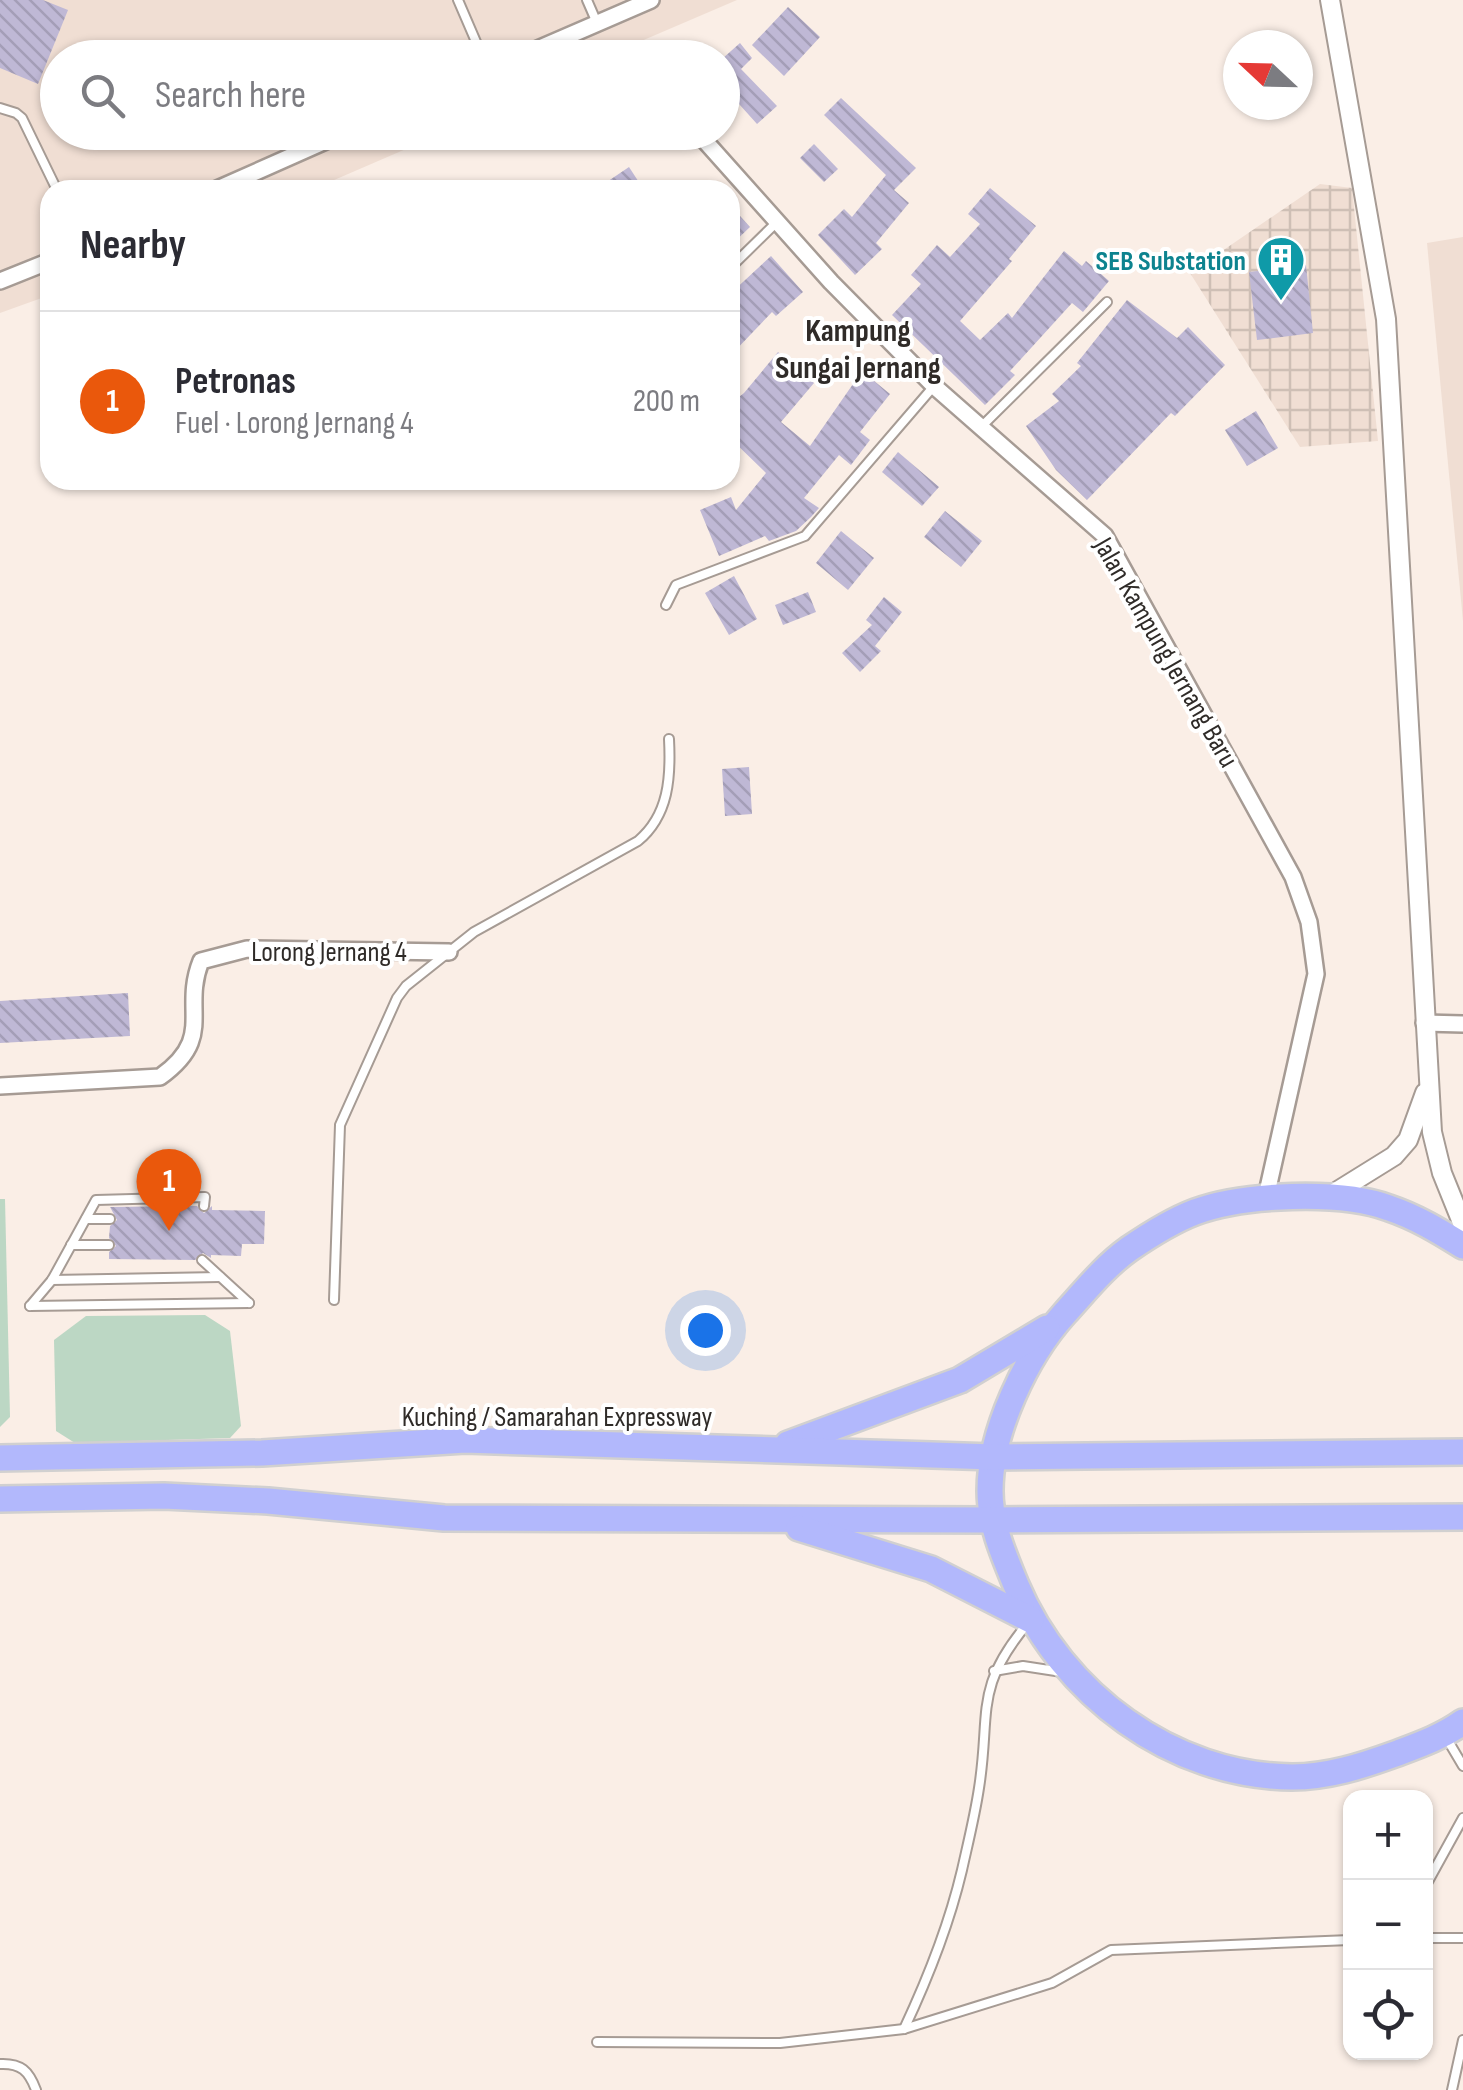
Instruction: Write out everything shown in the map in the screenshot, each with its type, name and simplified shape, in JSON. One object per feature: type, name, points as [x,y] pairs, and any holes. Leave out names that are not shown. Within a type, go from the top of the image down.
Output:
[{"type":"highway","points":[[1454,1728],[1335,1773],[1292,1777],[1210,1764],[1168,1748],[1128,1724],[1071,1674],[1031,1620],[993,1520],[990,1490],[994,1456],[1016,1388],[1056,1322],[1128,1250],[1195,1212],[1266,1197],[1327,1198],[1385,1206],[1431,1226],[1463,1246]]},
{"type":"highway","points":[[774,1450],[960,1380],[1056,1322]]},
{"type":"highway","name":"Kuching / Samarahan Expressway","points":[[0,1458],[262,1453],[465,1440],[994,1456],[1463,1452]]},
{"type":"highway","points":[[0,1499],[164,1496],[268,1501],[444,1518],[993,1520],[1463,1516]]},
{"type":"highway","points":[[771,1519],[931,1569],[1031,1620]]},
{"type":"street","points":[[556,40],[651,0]]},
{"type":"street","points":[[1330,0],[1386,320],[1429,1083],[1435,1146],[1463,1225]]},
{"type":"street","points":[[238,180],[305,150]]},
{"type":"street","name":"Jalan Kampung Jernang Baru","points":[[713,150],[740,180]]},
{"type":"street","name":"Jalan Kampung Jernang Baru","points":[[740,180],[830,282],[934,386],[1104,536],[1293,877],[1309,922],[1316,974],[1266,1197]]},
{"type":"street","points":[[0,280],[40,265]]},
{"type":"street","name":"Lorong Jernang 4","points":[[0,1086],[160,1077],[180,1063],[193,1043],[196,974],[201,960],[216,955],[247,950],[449,952]]},
{"type":"street","points":[[1424,1023],[1463,1024]]},
{"type":"street","points":[[1327,1198],[1394,1156],[1408,1140],[1429,1083]]},
{"type":"lane","points":[[458,0],[475,40]]},
{"type":"lane","points":[[587,0],[597,22]]},
{"type":"lane","points":[[0,108],[22,118],[51,180]]},
{"type":"lane","points":[[740,258],[777,222]]},
{"type":"lane","points":[[981,427],[1107,302]]},
{"type":"lane","points":[[666,606],[676,585],[805,536],[934,386]]},
{"type":"lane","points":[[334,1300],[340,1126],[397,998],[406,986],[474,932],[652,830],[670,785],[670,739]]},
{"type":"lane","points":[[202,1260],[249,1303],[30,1306],[52,1280],[96,1200],[204,1197],[204,1206]]},
{"type":"lane","points":[[86,1219],[110,1219]]},
{"type":"lane","points":[[71,1245],[109,1245]]},
{"type":"lane","points":[[52,1280],[220,1277]]},
{"type":"lane","points":[[904,2029],[937,1952],[961,1874],[980,1785],[984,1720],[994,1671],[1031,1620]]},
{"type":"lane","points":[[994,1671],[1023,1666],[1071,1674]]},
{"type":"lane","points":[[1454,1728],[1463,1766]]},
{"type":"lane","points":[[1429,1880],[1463,1818]]},
{"type":"lane","points":[[1433,1938],[1463,1938]]},
{"type":"lane","points":[[597,2042],[780,2044],[904,2029],[1052,1982],[1111,1950],[1343,1940]]},
{"type":"lane","points":[[1452,2090],[1463,2040]]},
{"type":"lane","points":[[0,2064],[14,2063],[30,2072],[36,2090]]},
{"type":"shaded area","points":[[0,0],[737,0],[644,40],[40,40],[40,150],[404,150],[334,180],[40,180],[40,299],[0,313]]},
{"type":"shaded area","points":[[1320,184],[1352,188],[1378,441],[1300,447],[1190,273]]},
{"type":"shaded area","points":[[1463,237],[1463,621],[1427,243]]},
{"type":"green space","points":[[0,1199],[5,1199],[10,1417],[0,1427]]},
{"type":"green space","points":[[205,1315],[230,1331],[241,1426],[230,1438],[75,1443],[56,1431],[54,1340],[86,1316]]},
{"type":"building","points":[[0,0],[43,0],[68,10],[56,40],[40,40],[38,84],[0,68]]},
{"type":"building","points":[[788,7],[820,37],[784,76],[752,45]]},
{"type":"building","points":[[740,43],[752,58],[741,69],[777,106],[757,124],[740,105]]},
{"type":"building","points":[[841,98],[916,168],[894,190],[909,203],[876,243],[882,249],[855,275],[818,235],[844,209],[852,217],[886,175],[824,115]]},
{"type":"building","points":[[814,144],[838,169],[824,182],[800,158]]},
{"type":"building","points":[[629,167],[637,180],[610,180]]},
{"type":"building","points":[[990,188],[1036,226],[1009,259],[1012,261],[960,321],[980,340],[1008,313],[1012,318],[1064,251],[1082,266],[1086,261],[1109,281],[1083,312],[1072,303],[1010,371],[1015,375],[985,405],[892,315],[921,284],[911,275],[937,245],[950,257],[980,224],[968,214]]},
{"type":"building","points":[[740,216],[750,227],[740,236]]},
{"type":"building","points":[[771,256],[803,292],[776,316],[772,312],[740,346],[740,285]]},
{"type":"building","name":"SEB Substation","points":[[1306,265],[1313,333],[1257,340],[1249,272]]},
{"type":"building","points":[[1127,300],[1177,338],[1188,327],[1225,365],[1175,416],[1171,413],[1087,500],[1056,470],[1026,426],[1059,401],[1052,394],[1081,366],[1077,363]]},
{"type":"building","points":[[778,352],[814,383],[781,422],[810,446],[862,371],[890,394],[860,432],[870,440],[851,465],[839,455],[804,498],[819,508],[811,517],[796,531],[769,541],[765,536],[719,556],[700,510],[731,497],[736,510],[766,473],[740,448],[740,396]]},
{"type":"building","points":[[1256,411],[1278,448],[1247,466],[1225,430]]},
{"type":"building","points":[[898,452],[939,487],[922,506],[882,472]]},
{"type":"building","points":[[945,511],[982,541],[961,567],[924,537]]},
{"type":"building","points":[[841,531],[874,558],[848,590],[816,563]]},
{"type":"building","points":[[734,576],[757,619],[729,635],[705,593]]},
{"type":"building","points":[[808,592],[816,612],[783,625],[775,605]]},
{"type":"building","points":[[884,597],[902,612],[875,646],[881,651],[860,672],[842,653],[872,625],[866,620]]},
{"type":"building","points":[[749,767],[752,814],[725,816],[722,769]]},
{"type":"building","points":[[128,993],[130,1036],[0,1043],[0,1001]]},
{"type":"building","points":[[197,1206],[204,1213],[212,1206],[212,1210],[265,1211],[264,1244],[242,1244],[241,1256],[211,1258],[203,1253],[195,1260],[109,1259],[109,1252],[116,1246],[109,1238],[110,1226],[117,1220],[110,1207]]},
{"type":"place","name":"SEB Substation","points":[[1281,302]]},
{"type":"place","name":"Petronas","points":[[169,1231]]},
{"type":"district","name":"Kampung Sungai Jernang","points":[[858,348]]}]
